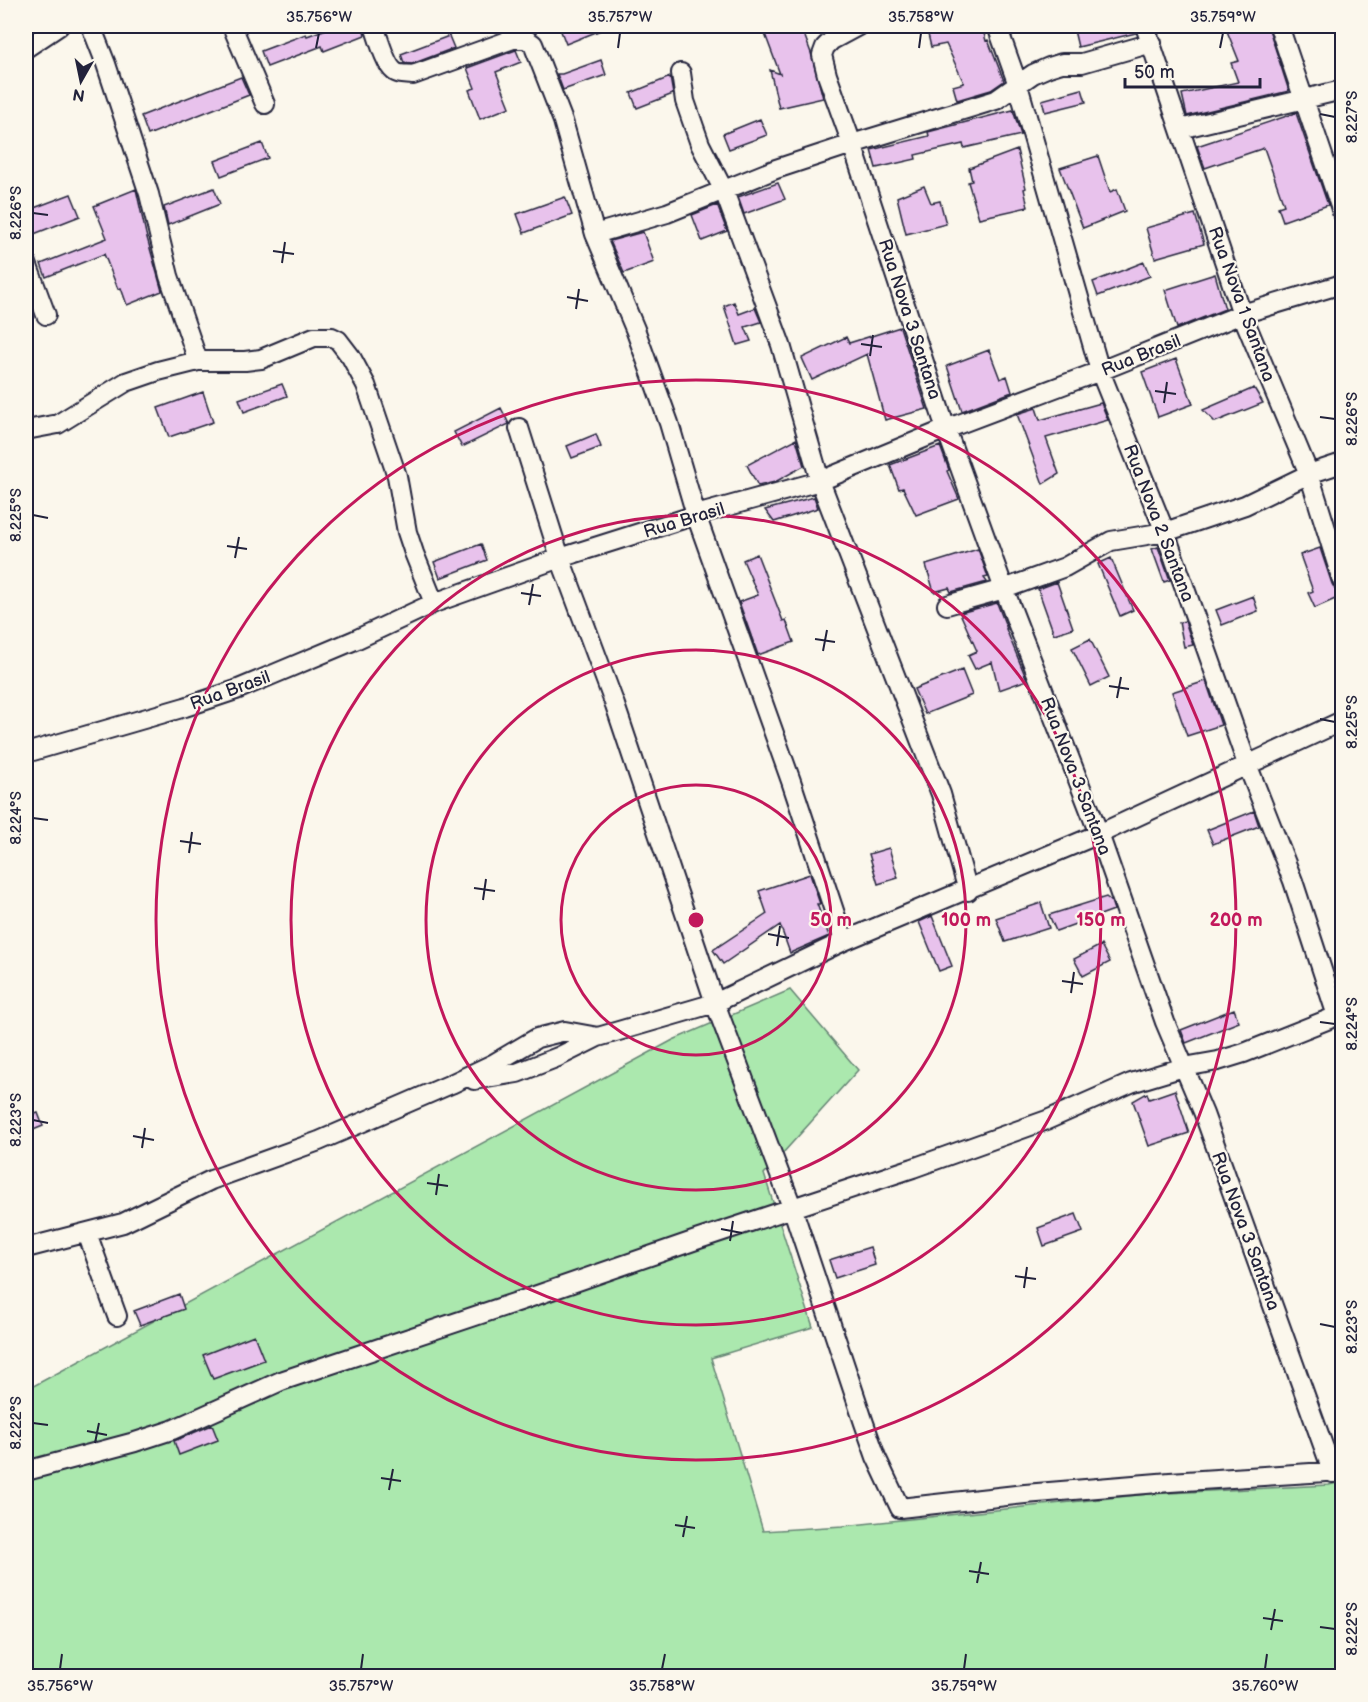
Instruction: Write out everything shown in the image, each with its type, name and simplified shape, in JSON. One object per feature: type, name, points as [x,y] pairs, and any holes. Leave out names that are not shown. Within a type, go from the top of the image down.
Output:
[{"type":"street","points":[[26,48],[59,26]]},
{"type":"street","points":[[91,26],[149,194],[169,276],[198,361]]},
{"type":"street","points":[[232,26],[265,104]]},
{"type":"street","points":[[374,26],[393,70],[413,75],[513,39],[526,39],[533,44],[563,121],[595,234],[635,328],[669,423],[696,515],[795,790],[844,941]]},
{"type":"street","name":"Rua Nova 3 Santana","points":[[858,26],[832,40],[825,47],[822,55],[827,75],[946,429],[1099,834],[1165,1022],[1204,1113],[1338,1472]]},
{"type":"street","name":"Rua Nova 2 Santana","points":[[997,26],[1018,85],[1100,371],[1164,532],[1340,1015]]},
{"type":"street","name":"Rua Nova 1 Santana","points":[[1145,26],[1242,315],[1309,474],[1342,580]]},
{"type":"street","points":[[1279,26],[1342,212]]},
{"type":"street","points":[[595,234],[667,213],[776,169],[996,100],[1033,74],[1049,67],[1062,63],[1082,63],[1152,43]]},
{"type":"street","points":[[681,74],[685,101],[700,144],[724,191],[781,345],[820,481],[941,794],[968,891]]},
{"type":"street","points":[[1180,129],[1342,90]]},
{"type":"street","points":[[26,261],[46,315]]},
{"type":"street","name":"Rua Brasil","points":[[26,753],[236,690],[356,640],[434,603],[560,558],[696,515],[820,481],[946,429],[1242,315],[1342,284]]},
{"type":"street","points":[[26,430],[37,426],[58,424],[126,382],[158,370],[198,361],[261,359],[315,337],[324,336],[338,340],[351,357],[366,385],[397,476],[411,543],[434,603]]},
{"type":"street","points":[[519,428],[560,558],[615,705],[715,1003],[792,1207],[876,1457],[900,1508],[1025,1494],[1170,1482],[1338,1472]]},
{"type":"street","points":[[947,605],[1005,589],[1065,567],[1111,541],[1164,532],[1245,505],[1309,474],[1342,463]]},
{"type":"street","points":[[451,1084],[517,1073],[558,1057],[598,1037],[715,1003],[844,941],[968,891],[1099,834],[1342,721]]},
{"type":"street","points":[[26,1471],[172,1430],[282,1381],[998,1139],[1131,1083],[1184,1067],[1218,1062],[1340,1015]]},
{"type":"street","points":[[26,1248],[123,1223],[211,1180],[319,1140],[451,1084],[550,1033],[565,1031],[598,1037]]},
{"type":"street","points":[[87,1233],[117,1316]]},
{"type":"green space","points":[[790,990],[858,1070],[764,1174],[813,1327],[711,1358],[763,1531],[843,1526],[1148,1494],[1329,1485],[1342,1482],[1342,1676],[26,1676],[26,1390],[673,1040]]},
{"type":"building","points":[[335,26],[363,26],[365,35],[324,51],[322,46],[267,67],[261,51]]},
{"type":"building","points":[[559,26],[611,26],[566,44]]},
{"type":"building","points":[[762,26],[801,26],[823,98],[779,108],[770,70],[780,74]]},
{"type":"building","points":[[926,26],[982,26],[986,41],[988,40],[1004,81],[991,90],[957,100],[953,86],[964,83],[946,44],[931,47]]},
{"type":"building","points":[[1073,26],[1134,26],[1136,33],[1078,47]]},
{"type":"building","points":[[1225,26],[1268,26],[1289,91],[1187,116],[1182,94],[1238,82],[1231,63],[1239,61]]},
{"type":"building","points":[[449,36],[454,48],[412,64],[404,63],[401,54]]},
{"type":"building","points":[[516,50],[521,62],[496,72],[510,107],[480,119],[469,90],[475,88],[467,68]]},
{"type":"building","points":[[601,60],[606,75],[563,90],[557,74]]},
{"type":"building","points":[[241,77],[249,95],[148,135],[141,116]]},
{"type":"building","points":[[670,77],[673,94],[637,108],[631,93]]},
{"type":"building","points":[[1082,89],[1086,102],[1045,112],[1042,100]]},
{"type":"building","points":[[1013,110],[1021,135],[964,148],[963,144],[915,155],[916,159],[876,168],[871,150],[929,136],[928,132]]},
{"type":"building","points":[[1296,113],[1328,205],[1283,221],[1278,207],[1284,205],[1264,148],[1205,168],[1197,146]]},
{"type":"building","points":[[760,119],[767,135],[729,149],[723,134]]},
{"type":"building","points":[[262,143],[268,158],[221,176],[215,161]]},
{"type":"building","points":[[1017,150],[1028,207],[979,218],[968,182],[972,181],[969,168]]},
{"type":"building","points":[[1098,156],[1110,192],[1117,189],[1125,211],[1083,228],[1060,168]]},
{"type":"building","points":[[778,183],[785,199],[744,214],[738,197]]},
{"type":"building","points":[[924,186],[931,203],[940,201],[946,224],[906,234],[897,197]]},
{"type":"building","points":[[214,188],[220,204],[168,225],[164,207]]},
{"type":"building","points":[[136,189],[162,291],[127,305],[104,254],[46,277],[41,264],[107,238],[94,206]]},
{"type":"building","points":[[71,194],[80,216],[34,234],[26,211]]},
{"type":"building","points":[[565,197],[572,215],[524,233],[517,214]]},
{"type":"building","points":[[717,205],[727,231],[702,241],[692,215]]},
{"type":"building","points":[[1195,214],[1204,244],[1155,258],[1146,228]]},
{"type":"building","points":[[643,232],[654,262],[624,273],[610,241]]},
{"type":"building","points":[[1144,262],[1150,276],[1098,296],[1093,282]]},
{"type":"building","points":[[1215,274],[1225,309],[1177,328],[1165,290]]},
{"type":"building","points":[[734,302],[739,314],[755,308],[761,322],[745,327],[751,341],[737,345],[724,306]]},
{"type":"building","points":[[900,327],[927,409],[885,420],[867,354],[812,380],[802,358],[846,337],[849,343]]},
{"type":"building","points":[[989,350],[1000,379],[1007,376],[1012,392],[962,411],[947,366]]},
{"type":"building","points":[[1176,359],[1193,404],[1158,417],[1142,372]]},
{"type":"building","points":[[282,384],[287,396],[244,412],[239,399]]},
{"type":"building","points":[[1254,388],[1263,403],[1215,422],[1203,410]]},
{"type":"building","points":[[203,392],[213,422],[169,437],[158,408]]},
{"type":"building","points":[[1101,403],[1108,420],[1046,438],[1059,474],[1043,484],[1017,414],[1036,408],[1040,420]]},
{"type":"building","points":[[501,408],[509,424],[462,447],[454,432]]},
{"type":"building","points":[[596,434],[601,447],[572,458],[567,446]]},
{"type":"building","points":[[796,439],[804,466],[775,482],[758,486],[747,465]]},
{"type":"building","points":[[940,446],[949,470],[947,471],[959,499],[916,515],[903,488],[899,489],[890,465]]},
{"type":"building","points":[[814,497],[818,508],[774,522],[765,510]]},
{"type":"building","points":[[481,544],[487,560],[440,578],[434,562]]},
{"type":"building","points":[[1158,547],[1170,580],[1164,582],[1152,549]]},
{"type":"building","points":[[1320,548],[1332,584],[1335,589],[1342,591],[1342,596],[1315,608],[1308,593],[1313,591],[1300,555]]},
{"type":"building","points":[[978,549],[988,577],[984,578],[987,582],[951,592],[949,588],[934,592],[926,565]]},
{"type":"building","points":[[757,554],[783,621],[786,620],[794,642],[758,655],[739,602],[758,595],[743,560]]},
{"type":"building","points":[[1111,558],[1133,610],[1120,616],[1098,564]]},
{"type":"building","points":[[1057,582],[1073,628],[1054,634],[1038,589]]},
{"type":"building","points":[[1253,596],[1258,611],[1222,625],[1216,610]]},
{"type":"building","points":[[997,603],[1027,680],[999,690],[992,662],[975,669],[968,655],[977,651],[960,613]]},
{"type":"building","points":[[1185,621],[1193,645],[1184,647],[1179,622]]},
{"type":"building","points":[[1090,639],[1109,677],[1091,686],[1072,648]]},
{"type":"building","points":[[962,670],[972,695],[925,714],[914,689]]},
{"type":"building","points":[[1206,681],[1221,725],[1187,736],[1172,692]]},
{"type":"building","points":[[1254,811],[1259,826],[1213,844],[1207,830]]},
{"type":"building","points":[[889,848],[898,878],[878,884],[869,854]]},
{"type":"building","points":[[810,874],[820,904],[817,904],[829,936],[790,953],[780,925],[723,964],[713,950],[767,914],[759,891]]},
{"type":"building","points":[[1106,897],[1111,901],[1114,910],[1056,931],[1049,915]]},
{"type":"building","points":[[1041,903],[1049,928],[1005,942],[996,918]]},
{"type":"building","points":[[932,916],[952,966],[939,971],[919,922]]},
{"type":"building","points":[[1101,945],[1110,962],[1083,976],[1074,959]]},
{"type":"building","points":[[1234,1009],[1239,1022],[1186,1043],[1181,1030]]},
{"type":"building","points":[[1175,1090],[1189,1133],[1149,1146],[1133,1101],[1147,1093],[1149,1099]]},
{"type":"building","points":[[38,1113],[43,1126],[26,1133],[26,1117]]},
{"type":"building","points":[[1076,1214],[1083,1232],[1044,1246],[1038,1228]]},
{"type":"building","points":[[870,1247],[875,1265],[835,1278],[829,1260]]},
{"type":"building","points":[[179,1294],[184,1309],[140,1325],[134,1311]]},
{"type":"building","points":[[254,1335],[264,1360],[213,1379],[203,1355]]},
{"type":"building","points":[[212,1425],[218,1440],[179,1455],[174,1441]]}]
